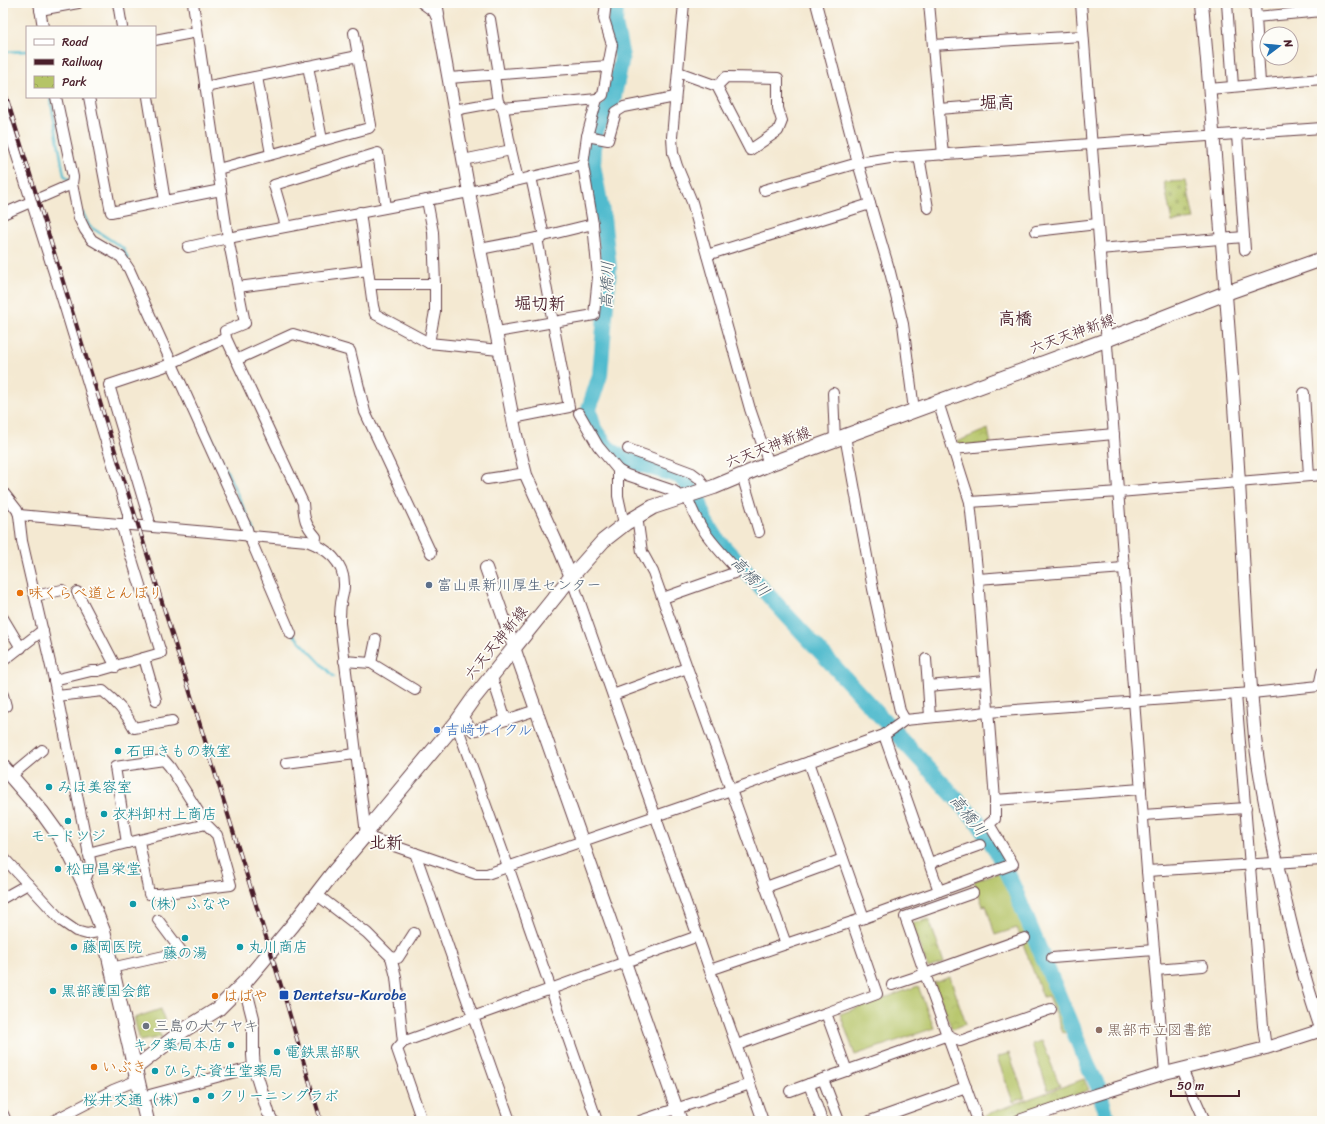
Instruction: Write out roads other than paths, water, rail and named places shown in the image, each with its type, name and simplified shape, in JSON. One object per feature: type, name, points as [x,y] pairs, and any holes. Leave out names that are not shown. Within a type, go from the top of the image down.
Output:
[{"type":"main road","name":"六天天神新線","points":[[137,1074],[184,1030],[218,1009],[244,983],[366,834],[376,819],[571,578],[602,541],[624,524],[653,507],[704,491],[769,464],[1106,340],[1226,293],[1322,259]]},
{"type":"main road","points":[[7,771],[42,812],[60,837],[84,883],[103,931],[147,1121]]},
{"type":"street","points":[[43,26],[39,7],[78,3]]},
{"type":"street","points":[[118,3],[122,26]]},
{"type":"street","points":[[193,3],[228,238],[245,323],[225,331],[226,338],[303,503],[307,526],[316,537],[315,544]]},
{"type":"street","points":[[422,3],[436,9],[469,192],[513,418],[526,473],[571,578],[764,1121]]},
{"type":"street","points":[[454,110],[500,105],[597,99],[603,95],[612,45],[604,19],[606,3]]},
{"type":"street","points":[[684,3],[672,137],[673,153],[692,202],[750,409],[769,464]]},
{"type":"street","points":[[816,3],[858,163],[890,272],[902,324],[914,410]]},
{"type":"street","points":[[929,3],[943,155]]},
{"type":"street","points":[[1081,3],[1147,871],[1165,1073]]},
{"type":"street","points":[[1025,1120],[1095,1095],[1165,1073],[1266,1048],[1322,1030],[1303,970],[1277,862],[1265,802],[1255,739],[1246,627],[1239,482],[1226,293],[1202,3]]},
{"type":"street","points":[[1227,3],[1234,86]]},
{"type":"street","points":[[1255,3],[1260,83]]},
{"type":"street","points":[[1256,17],[1322,11]]},
{"type":"street","points":[[490,19],[500,105],[518,180]]},
{"type":"street","points":[[156,40],[197,32]]},
{"type":"street","points":[[218,168],[369,128],[371,125],[354,33]]},
{"type":"street","points":[[933,45],[1083,36]]},
{"type":"street","points":[[205,87],[358,56]]},
{"type":"street","points":[[308,66],[322,140]]},
{"type":"street","points":[[448,78],[608,66]]},
{"type":"street","points":[[678,72],[717,86],[750,150],[778,131],[782,121],[778,108],[778,78],[726,78],[717,86]]},
{"type":"street","points":[[257,77],[271,154]]},
{"type":"street","points":[[1209,89],[1260,83],[1322,79]]},
{"type":"street","points":[[587,136],[608,140],[616,112],[624,107],[675,97]]},
{"type":"street","points":[[56,98],[73,177],[72,184],[79,218],[92,240],[121,257],[129,269],[247,529],[291,634]]},
{"type":"street","points":[[89,98],[111,212],[221,190]]},
{"type":"street","points":[[148,98],[165,201]]},
{"type":"street","points":[[497,332],[594,315],[598,278],[593,224],[583,165],[587,136],[597,99]]},
{"type":"street","points":[[939,108],[1002,104]]},
{"type":"street","points":[[3,112],[32,201],[128,514],[124,524],[161,653],[98,672],[91,671],[54,680]]},
{"type":"street","points":[[764,190],[858,163],[890,158],[1322,128]]},
{"type":"street","points":[[1237,134],[1245,250]]},
{"type":"street","points":[[463,160],[511,150]]},
{"type":"street","points":[[286,226],[274,185],[378,153],[386,207]]},
{"type":"street","points":[[919,156],[928,208]]},
{"type":"street","points":[[188,248],[286,226],[469,192],[583,165]]},
{"type":"street","points":[[513,418],[569,407],[553,322],[531,177]]},
{"type":"street","points":[[3,214],[72,184]]},
{"type":"street","points":[[426,200],[433,232],[435,284],[435,311],[430,344]]},
{"type":"street","points":[[707,254],[870,204]]},
{"type":"street","points":[[360,212],[375,314],[430,344],[500,350]]},
{"type":"street","points":[[480,248],[540,237],[593,224]]},
{"type":"street","points":[[1036,231],[1097,224]]},
{"type":"street","points":[[1099,249],[1244,237]]},
{"type":"street","points":[[238,287],[368,270]]},
{"type":"street","points":[[370,284],[435,284]]},
{"type":"street","points":[[236,360],[293,334],[350,351],[365,412],[431,553]]},
{"type":"street","points":[[149,519],[109,385],[172,363],[226,338]]},
{"type":"street","points":[[833,393],[840,438],[873,589],[900,711],[905,720]]},
{"type":"street","points":[[1304,393],[1309,476]]},
{"type":"street","points":[[710,970],[864,918],[1013,864],[989,824],[995,819],[995,800],[978,579],[970,502],[938,402]]},
{"type":"street","points":[[579,413],[598,446],[618,470],[627,475],[674,490],[684,497],[698,524],[718,550],[738,571],[662,598]]},
{"type":"street","points":[[953,449],[1114,434]]},
{"type":"street","points":[[628,449],[692,473],[700,479],[704,491]]},
{"type":"street","points":[[618,470],[618,496],[624,524]]},
{"type":"street","points":[[487,478],[526,473]]},
{"type":"street","points":[[742,475],[758,532]]},
{"type":"street","points":[[970,502],[1119,492],[1322,475]]},
{"type":"street","points":[[3,492],[17,510],[19,515],[22,540],[54,680],[91,865],[84,883]]},
{"type":"street","points":[[19,515],[306,541],[315,544],[329,553],[340,567],[344,579],[340,623],[366,834],[368,837],[476,874],[487,874],[731,790],[884,735],[905,720],[988,712],[1252,694],[1319,686],[1322,672]]},
{"type":"street","points":[[637,516],[642,552],[653,572],[786,944]]},
{"type":"street","points":[[486,568],[681,1121]]},
{"type":"street","points":[[978,579],[1124,568]]},
{"type":"street","points":[[35,596],[62,590]]},
{"type":"street","points":[[77,592],[116,666]]},
{"type":"street","points":[[3,618],[21,648]]},
{"type":"street","points":[[3,662],[43,630]]},
{"type":"street","points":[[371,663],[376,639]]},
{"type":"street","points":[[144,658],[156,700]]},
{"type":"street","points":[[926,659],[930,717]]},
{"type":"street","points":[[344,661],[371,663],[415,690]]},
{"type":"street","points":[[613,695],[687,668]]},
{"type":"street","points":[[492,677],[506,720]]},
{"type":"street","points":[[928,686],[985,681]]},
{"type":"street","points":[[57,696],[104,691],[115,700],[127,714],[134,728],[172,721]]},
{"type":"street","points":[[1236,694],[1266,1048]]},
{"type":"street","points":[[3,695],[6,706]]},
{"type":"street","points":[[458,719],[473,731],[536,710]]},
{"type":"street","points":[[458,719],[597,1121]]},
{"type":"street","points":[[884,735],[939,891]]},
{"type":"street","points":[[7,771],[42,750]]},
{"type":"street","points":[[286,763],[355,754]]},
{"type":"street","points":[[127,843],[115,767],[164,760],[206,824],[217,836],[231,885],[149,894],[139,841]]},
{"type":"street","points":[[809,762],[864,918]]},
{"type":"street","points":[[995,800],[1141,789]]},
{"type":"street","points":[[1143,815],[1246,808]]},
{"type":"street","points":[[88,853],[206,824]]},
{"type":"street","points":[[930,863],[980,845]]},
{"type":"street","points":[[415,853],[510,1121]]},
{"type":"street","points":[[3,857],[63,922],[76,930],[87,934],[103,931]]},
{"type":"street","points":[[766,887],[843,859]]},
{"type":"street","points":[[1147,871],[1322,860]]},
{"type":"street","points":[[3,898],[28,884]]},
{"type":"street","points":[[973,893],[905,917],[978,1121]]},
{"type":"street","points":[[316,894],[367,933],[391,957],[396,977],[403,1042]]},
{"type":"street","points":[[111,968],[182,952],[158,920]]},
{"type":"street","points":[[737,1045],[877,994],[852,922]]},
{"type":"street","points":[[391,957],[398,958],[414,934]]},
{"type":"street","points":[[422,1121],[397,1049],[403,1042],[698,936]]},
{"type":"street","points":[[892,985],[1025,938]]},
{"type":"street","points":[[1052,958],[1154,950]]},
{"type":"street","points":[[1156,970],[1203,966]]},
{"type":"street","points":[[244,983],[253,1018],[254,1067],[270,1117]]},
{"type":"street","points":[[790,1091],[948,1035],[960,1041],[1051,1009]]},
{"type":"street","points":[[826,1013],[847,1071]]},
{"type":"street","points":[[142,1097],[254,1067]]},
{"type":"street","points":[[1182,1068],[1205,1121]]},
{"type":"street","points":[[53,1121],[113,1090],[137,1074]]},
{"type":"street","points":[[823,1079],[840,1121]]},
{"type":"street","points":[[640,1121],[750,1084]]},
{"type":"street","points":[[809,1084],[821,1118]]},
{"type":"street","points":[[870,1121],[966,1087]]},
{"type":"street","points":[[3,1114],[6,1121]]},
{"type":"waterway","name":"高橋川","points":[[616,3],[615,24],[622,57],[613,100],[595,132],[593,165],[603,218],[609,268],[600,375],[589,409],[594,429],[607,447],[624,459],[679,476],[697,496],[706,521],[719,542],[977,821],[996,850],[1014,888],[1088,1066],[1099,1088],[1108,1121]]},
{"type":"waterway","points":[[3,52],[26,51]]},
{"type":"waterway","points":[[50,98],[64,175],[70,180]]},
{"type":"waterway","points":[[83,213],[89,226],[123,248],[128,259]]},
{"type":"waterway","points":[[208,430],[255,533]]},
{"type":"waterway","points":[[293,634],[334,677]]},
{"type":"railway","points":[[3,86],[284,995],[321,1121]]},
{"type":"place","name":"富山県新川厚生センター","points":[[429,585]]},
{"type":"place","name":"味くらべ道とんぼり","points":[[20,593]]},
{"type":"place","name":"吉﨑サイクル","points":[[437,730]]},
{"type":"place","name":"石田きもの教室","points":[[118,751]]},
{"type":"place","name":"みほ美容室","points":[[49,787]]},
{"type":"place","name":"衣料卸村上商店","points":[[104,814]]},
{"type":"place","name":"モードツジ","points":[[68,821]]},
{"type":"place","name":"松田昌栄堂","points":[[58,869]]},
{"type":"place","name":"（株）ふなや","points":[[133,904]]},
{"type":"place","name":"藤の湯","points":[[185,938]]},
{"type":"place","name":"藤岡医院","points":[[74,947]]},
{"type":"place","name":"丸川商店","points":[[240,947]]},
{"type":"place","name":"黒部護国会館","points":[[53,991]]},
{"type":"place","name":"Dentetsu-Kurobe","points":[[284,995]]},
{"type":"place","name":"はばや","points":[[215,996]]},
{"type":"place","name":"三島の大ケヤキ","points":[[146,1026]]},
{"type":"place","name":"黒部市立図書館","points":[[1099,1030]]},
{"type":"place","name":"キタ薬局本店","points":[[231,1045]]},
{"type":"place","name":"電鉄黒部駅","points":[[277,1052]]},
{"type":"place","name":"いぶき","points":[[94,1067]]},
{"type":"place","name":"ひらた資生堂薬局","points":[[155,1071]]},
{"type":"place","name":"クリーニングラボ","points":[[211,1096]]},
{"type":"place","name":"桜井交通（株）","points":[[196,1100]]},
{"type":"district","name":"堀高","points":[[997,102]]},
{"type":"district","name":"堀切新","points":[[540,303]]},
{"type":"district","name":"高橋","points":[[1015,318]]},
{"type":"district","name":"北新","points":[[386,842]]}]
